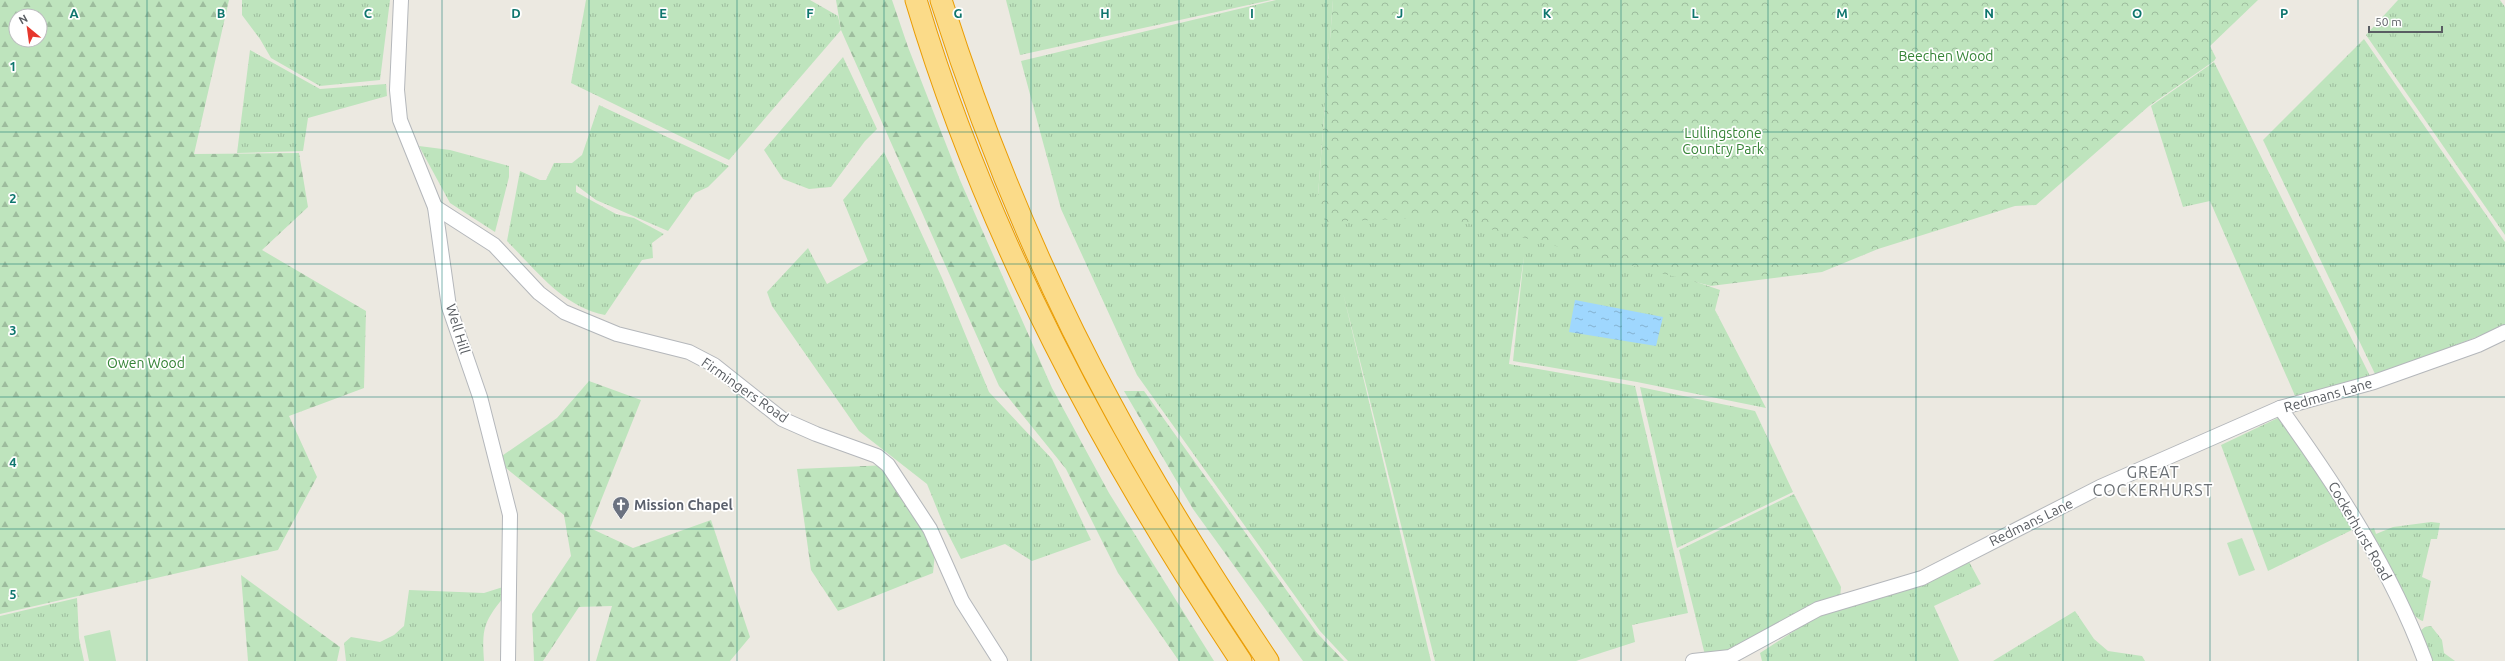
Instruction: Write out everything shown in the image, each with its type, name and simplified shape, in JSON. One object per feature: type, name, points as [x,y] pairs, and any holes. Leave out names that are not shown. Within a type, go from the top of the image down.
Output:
[{"type":"highway","points":[[916,0],[971,157],[1010,251],[1046,330],[1129,486],[1241,661]]},
{"type":"highway","points":[[941,0],[1000,168],[1029,236],[1080,346],[1159,489],[1268,661]]},
{"type":"street","name":"Well Hill","points":[[401,0],[397,90],[400,120],[435,207],[450,307],[480,397],[510,515],[508,661]]},
{"type":"street","name":"Firmingers Road","points":[[435,207],[494,245],[539,293],[564,312],[617,334],[689,352],[714,365],[782,418],[816,434],[865,451],[888,464],[930,529],[962,601],[1000,661]]},
{"type":"street","name":"Redmans Lane","points":[[1693,661],[1730,657],[1818,609],[1922,578],[2100,488],[2280,408],[2374,382],[2478,345],[2505,332]]},
{"type":"street","name":"Cockerhurst Road","points":[[2280,408],[2355,518],[2386,575],[2425,661]]},
{"type":"green space","name":"Owen Wood","points":[[0,0],[229,0],[194,154],[299,153],[308,207],[262,250],[366,311],[364,388],[289,416],[317,477],[278,550],[0,614]]},
{"type":"green space","points":[[242,0],[390,0],[380,80],[320,86],[271,58],[260,39],[242,15]]},
{"type":"green space","points":[[586,0],[810,0],[838,16],[841,30],[729,160],[571,83]]},
{"type":"green space","points":[[836,0],[892,0],[908,47],[960,180],[1052,388],[1109,493],[1214,661],[1179,661],[1118,573],[1066,469],[999,386],[841,30]]},
{"type":"green space","points":[[1006,0],[1271,0],[1020,55]]},
{"type":"green space","points":[[1276,0],[1333,0],[1318,195],[1460,202],[1720,290],[1715,310],[1766,408],[1637,382],[1513,361],[1524,256],[1509,364],[1635,386],[1688,613],[1632,625],[1635,642],[1576,661],[1435,661],[1343,293],[1431,661],[1348,661],[1320,631],[1137,375],[1061,209],[1021,61]]},
{"type":"green space","name":"Lullingstone Country Park","points":[[1333,0],[2258,0],[2210,46],[2216,58],[2214,61],[2149,106],[2036,205],[2015,206],[1878,249],[1822,272],[1711,286],[1443,217],[1325,222],[1318,195]]},
{"type":"green space","points":[[2398,0],[2500,0],[2505,7],[2505,235],[2366,35]]},
{"type":"green space","points":[[2364,39],[2505,242],[2505,326],[2376,376],[2263,140]]},
{"type":"green space","points":[[250,50],[320,89],[386,84],[387,96],[308,118],[303,151],[237,153]]},
{"type":"green space","points":[[843,57],[877,129],[865,141],[831,187],[809,189],[783,179],[764,150]]},
{"type":"green space","points":[[2214,62],[2371,378],[2296,398],[2210,201],[2183,207],[2151,106]]},
{"type":"green space","points":[[599,105],[729,166],[708,187],[695,193],[668,231],[596,200],[576,185],[576,192],[616,214],[634,218],[664,234],[652,243],[653,258],[642,260],[605,315],[590,311],[563,296],[551,286],[507,241],[520,171],[540,180],[546,180],[554,163],[572,163],[582,155]]},
{"type":"green space","points":[[419,146],[450,150],[509,166],[509,177],[495,232],[450,203]]},
{"type":"green space","points":[[884,152],[942,278],[989,392],[1052,459],[1091,540],[1032,561],[1005,544],[961,559],[944,526],[927,484],[859,431],[772,306],[767,292],[808,248],[827,284],[868,261],[843,200]]},
{"type":"green space","points":[[589,381],[641,400],[590,528],[633,548],[711,520],[750,637],[730,661],[596,661],[612,606],[579,607],[543,661],[534,661],[532,614],[571,556],[564,515],[496,460],[557,418]]},
{"type":"green space","points":[[1640,387],[1755,411],[1793,492],[1677,548]]},
{"type":"green space","points":[[1124,391],[1144,391],[1317,633],[1344,661],[1303,661],[1193,509]]},
{"type":"green space","points":[[2282,416],[2356,528],[2268,571],[2221,445]]},
{"type":"green space","points":[[888,465],[936,543],[933,573],[838,611],[811,570],[797,469]]},
{"type":"green space","points":[[1794,494],[1841,587],[1840,598],[1729,653],[1705,655],[1679,550]]},
{"type":"green space","points":[[2431,522],[2440,523],[2437,539],[2431,539],[2422,577],[2431,581],[2423,621],[2416,617],[2401,595],[2370,530],[2374,528],[2376,534],[2393,527]]},
{"type":"green space","points":[[2242,538],[2255,570],[2239,576],[2227,543]]},
{"type":"green space","points":[[1967,558],[1981,584],[1934,606],[1959,661],[1762,661],[1760,653],[1819,615]]},
{"type":"green space","points":[[241,575],[340,647],[337,661],[248,661]]},
{"type":"green space","points":[[503,587],[503,598],[491,614],[485,627],[483,641],[484,661],[346,661],[344,643],[351,637],[380,642],[394,635],[404,626],[409,590],[484,593]]},
{"type":"green space","points":[[77,598],[79,638],[84,661],[0,661],[0,616]]},
{"type":"green space","points":[[2075,611],[2094,639],[2108,651],[2142,656],[2145,661],[1993,661]]},
{"type":"green space","points":[[2431,626],[2442,640],[2444,653],[2455,661],[2432,661],[2420,631],[2425,627]]},
{"type":"green space","points":[[110,630],[116,661],[89,661],[84,636]]},
{"type":"water","points":[[1575,300],[1663,317],[1656,346],[1569,332]]},
{"type":"place","name":"Mission Chapel","points":[[621,520]]},
{"type":"district","name":"GREAT COCKERHURST","points":[[2153,481]]},
{"type":"park label","name":"Beechen Wood","points":[[1946,56]]}]
